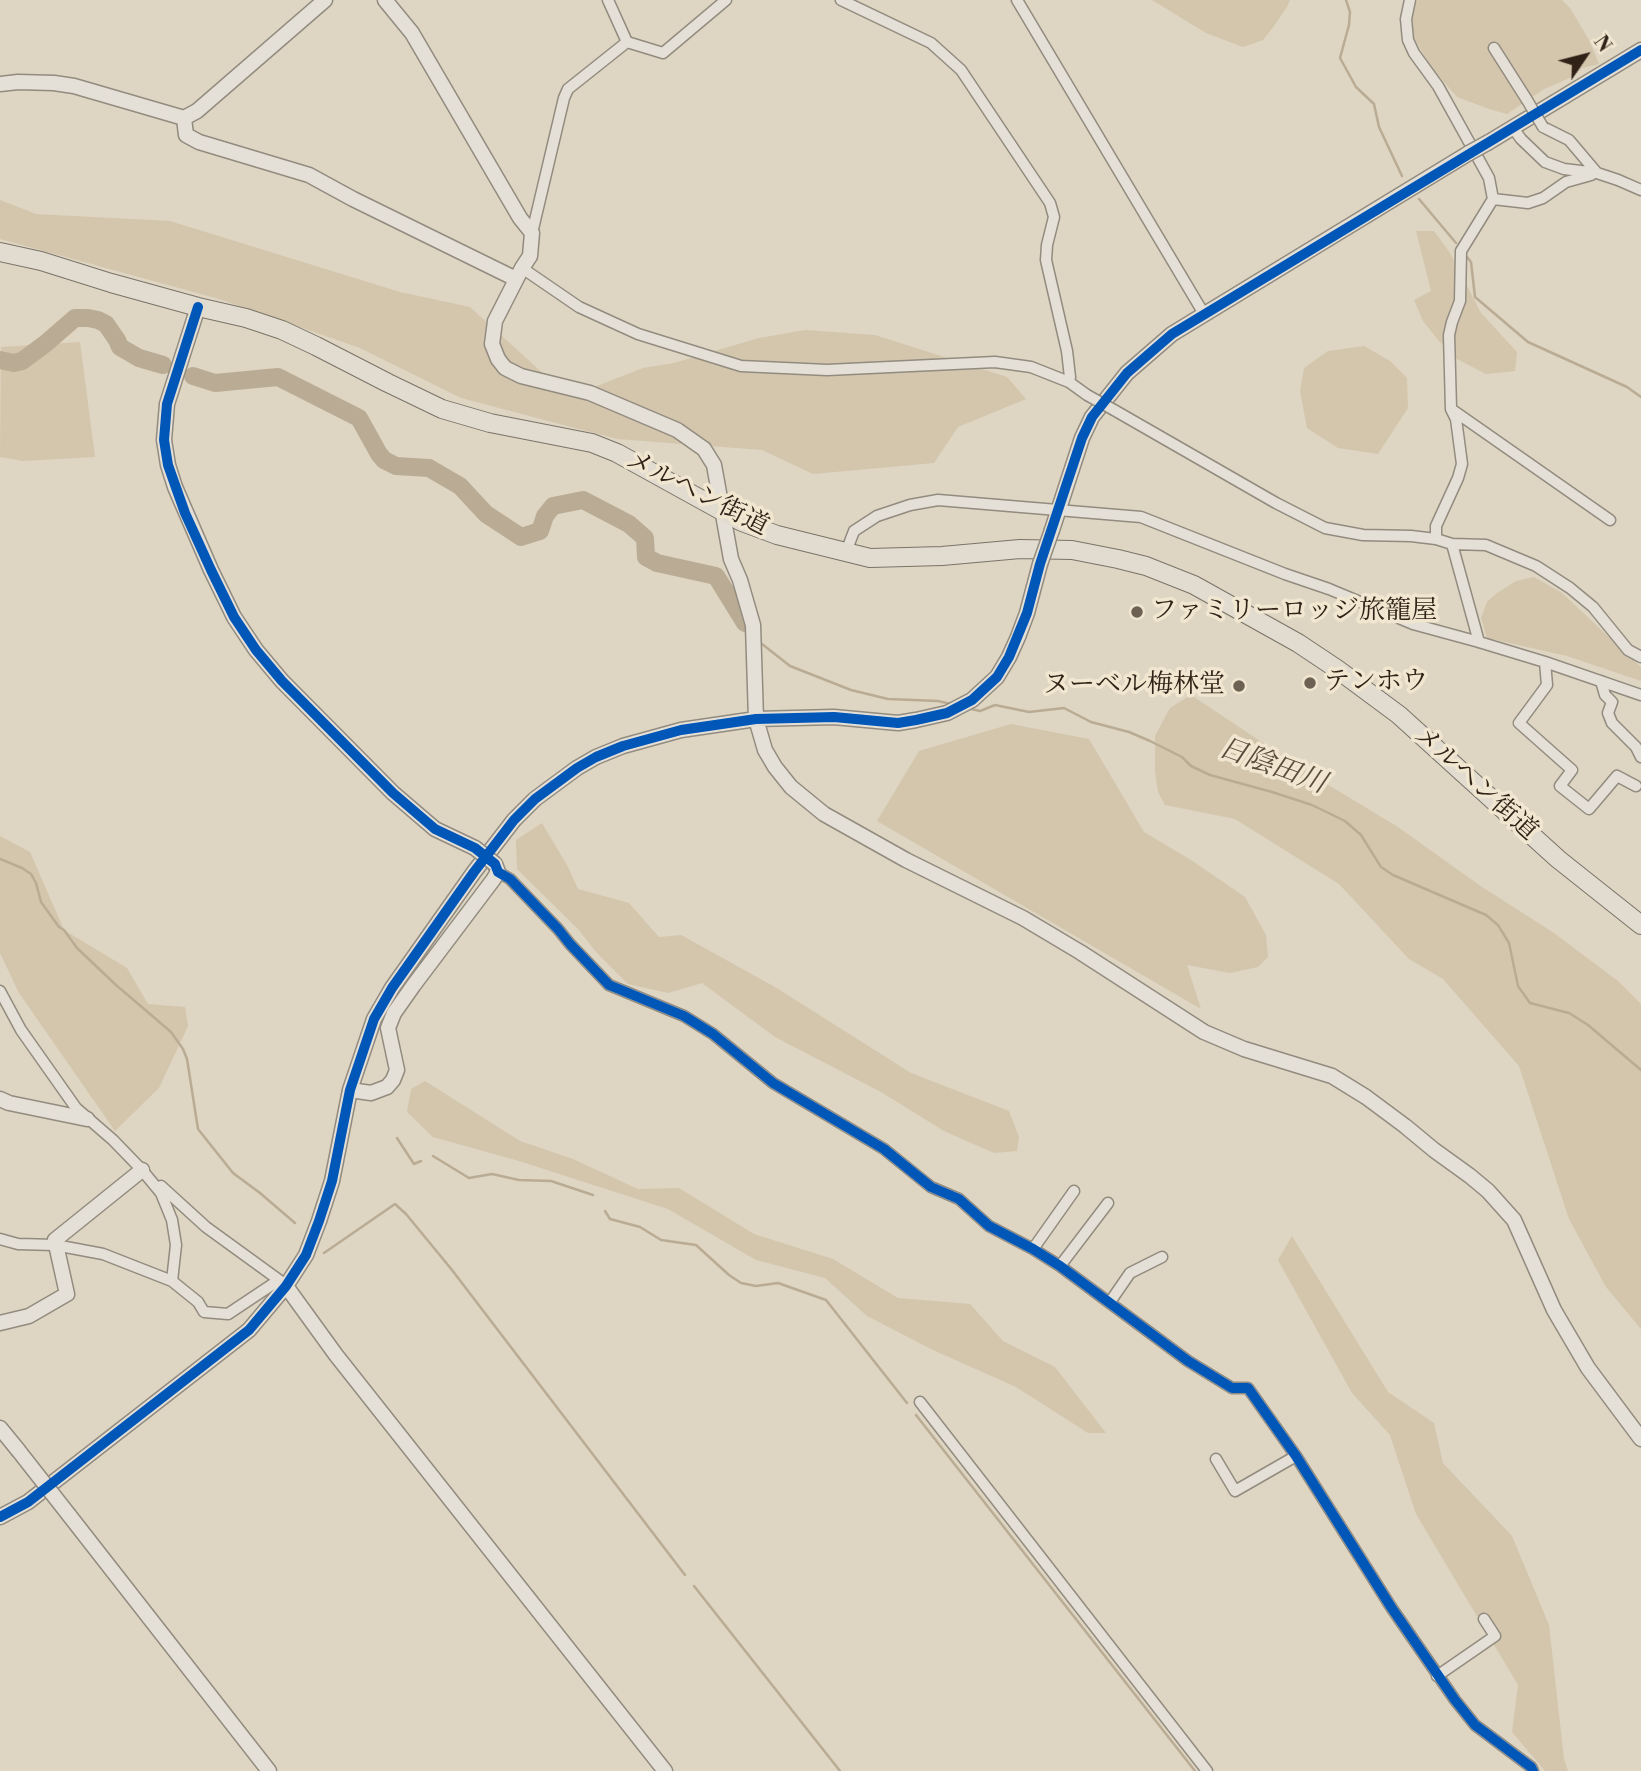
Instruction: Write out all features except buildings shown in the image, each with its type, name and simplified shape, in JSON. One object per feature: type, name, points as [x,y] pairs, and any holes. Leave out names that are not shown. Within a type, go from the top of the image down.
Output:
[{"type":"highway","name":"メルヘン街道","points":[[0,252],[41,261],[198,307],[246,317],[282,330],[442,409],[490,423],[592,443],[617,453],[742,522],[777,535],[870,558],[942,556],[1020,549],[1072,550],[1146,566],[1194,585],[1298,643],[1399,715],[1558,859],[1641,925]]},
{"type":"street","points":[[0,84],[18,82],[74,86],[184,118],[197,111],[325,0]]},
{"type":"street","points":[[385,0],[412,33],[531,233]]},
{"type":"street","points":[[608,0],[627,42],[663,53],[726,0]]},
{"type":"street","points":[[841,0],[931,43],[961,70],[1050,203],[1054,217],[1045,260],[1067,351],[1069,382]]},
{"type":"street","points":[[1017,0],[1204,314]]},
{"type":"street","points":[[1410,0],[1406,19],[1408,40],[1438,86],[1489,178],[1493,199],[1461,251],[1460,301],[1449,335],[1451,409],[1462,464],[1436,526],[1436,539]]},
{"type":"street","points":[[627,42],[568,89],[531,233],[530,256],[495,321],[492,344],[505,368],[520,376],[590,393],[677,430],[704,449],[714,465],[731,559],[753,625],[756,719],[765,750],[775,767],[791,787],[824,814],[906,860],[1023,918],[1204,1032],[1244,1049],[1332,1076],[1366,1097],[1470,1176],[1488,1191],[1514,1220],[1561,1321],[1588,1367],[1641,1439]]},
{"type":"street","points":[[1494,48],[1543,127],[1569,140],[1597,173]]},
{"type":"street","points":[[0,1517],[28,1502],[249,1329],[306,1255],[332,1181],[350,1090],[374,1019],[392,988],[474,872],[514,820],[536,799],[577,768],[623,746],[681,730],[756,719],[834,717],[898,723],[947,713],[972,700],[997,677],[1009,657],[1027,613],[1040,564],[1082,438],[1092,418],[1127,373],[1172,334],[1641,50]]},
{"type":"street","points":[[184,118],[186,135],[199,142],[309,175],[353,199],[519,273],[579,307],[638,334],[741,366],[827,370],[995,362],[1031,367],[1069,382],[1087,395],[1255,491],[1325,528],[1363,535],[1411,536],[1452,544],[1486,545],[1536,566],[1593,607],[1628,650],[1641,657]]},
{"type":"street","points":[[1513,128],[1545,162],[1564,169],[1597,173],[1641,190]]},
{"type":"street","points":[[1493,199],[1528,203],[1543,198],[1566,182],[1597,173]]},
{"type":"street","points":[[198,307],[167,404],[164,440],[169,465],[175,487],[234,617],[256,650],[282,681],[393,793],[435,829],[475,848],[510,879],[609,985],[684,1016],[713,1034],[773,1083],[884,1149],[931,1187],[959,1199],[989,1226],[1060,1266],[1188,1361],[1232,1388],[1248,1388],[1296,1456],[1437,1676],[1475,1725],[1529,1770]]},
{"type":"street","points":[[1451,409],[1610,520]]},
{"type":"street","points":[[846,552],[854,531],[877,516],[910,505],[938,500],[1141,517],[1413,624],[1545,662],[1641,695]]},
{"type":"street","points":[[1452,544],[1479,642]]},
{"type":"street","points":[[1545,662],[1547,685],[1519,723],[1573,770],[1560,786],[1589,809],[1617,775],[1636,786]]},
{"type":"street","points":[[1601,681],[1605,695],[1612,702],[1608,713],[1612,723],[1636,747],[1641,757]]},
{"type":"street","points":[[350,1090],[371,1093],[387,1087],[393,1080],[397,1070],[387,1028],[394,1013],[496,868]]},
{"type":"street","points":[[0,991],[21,1030],[76,1108],[206,1227],[282,1283],[665,1771]]},
{"type":"street","points":[[0,1098],[9,1103],[87,1119]]},
{"type":"street","points":[[0,1323],[29,1315],[67,1294],[55,1240],[142,1170]]},
{"type":"street","points":[[142,1170],[161,1193],[172,1220],[176,1245],[172,1281]]},
{"type":"street","points":[[1033,1249],[1074,1191]]},
{"type":"street","points":[[1060,1266],[1108,1203]]},
{"type":"street","points":[[0,1239],[18,1244],[55,1245],[103,1254],[172,1281],[204,1311],[228,1314],[282,1283]]},
{"type":"street","points":[[1110,1302],[1130,1273],[1162,1257]]},
{"type":"street","points":[[920,1402],[1207,1771]]},
{"type":"street","points":[[0,1428],[269,1771]]},
{"type":"street","points":[[1216,1459],[1235,1491],[1296,1456]]},
{"type":"street","points":[[1437,1676],[1495,1636],[1484,1619]]},
{"type":"shaded area","points":[[1152,0],[1290,0],[1263,40],[1243,47],[1206,33]]},
{"type":"shaded area","points":[[1418,0],[1562,0],[1570,8],[1589,40],[1599,64],[1582,68],[1574,76],[1544,89],[1507,114],[1492,110],[1457,97],[1431,67],[1402,18]]},
{"type":"shaded area","points":[[0,200],[36,214],[170,221],[400,292],[470,307],[569,397],[643,368],[674,363],[759,338],[805,330],[875,335],[1007,377],[1026,399],[958,427],[934,463],[813,474],[762,450],[617,439],[461,398],[360,348],[219,299],[0,239]]},
{"type":"shaded area","points":[[1416,231],[1434,231],[1450,253],[1481,313],[1517,352],[1515,371],[1486,374],[1457,359],[1423,321],[1414,300],[1431,291]]},
{"type":"shaded area","points":[[80,342],[95,457],[23,461],[0,457],[1,347]]},
{"type":"shaded area","points":[[1364,346],[1390,361],[1407,378],[1408,408],[1378,454],[1338,448],[1307,428],[1300,391],[1304,368],[1328,351]]},
{"type":"shaded area","points":[[1534,577],[1562,593],[1641,667],[1641,681],[1567,656],[1487,638],[1481,618],[1487,602],[1516,581]]},
{"type":"shaded area","points":[[1191,695],[1302,769],[1398,827],[1479,885],[1554,933],[1618,981],[1641,1004],[1641,1329],[1606,1287],[1569,1219],[1519,1066],[1443,979],[1409,959],[1339,884],[1235,819],[1165,805],[1158,792],[1155,772],[1155,736],[1170,708]]},
{"type":"shaded area","points":[[1011,724],[1089,739],[1144,832],[1245,897],[1266,935],[1268,957],[1258,967],[1230,973],[1187,965],[1201,1009],[877,821],[919,751]]},
{"type":"shaded area","points":[[542,823],[578,889],[629,903],[659,937],[681,935],[775,987],[911,1073],[1009,1111],[1019,1137],[1017,1151],[994,1153],[944,1131],[881,1092],[775,1037],[702,983],[668,993],[628,984],[596,952],[578,929],[517,869],[516,840]]},
{"type":"shaded area","points":[[0,836],[30,852],[64,930],[127,968],[148,1004],[185,1007],[188,1026],[159,1088],[115,1131],[19,993],[0,953]]},
{"type":"shaded area","points":[[425,1081],[520,1141],[573,1159],[638,1189],[679,1188],[754,1234],[833,1259],[898,1298],[970,1304],[1003,1341],[1055,1367],[1106,1433],[1088,1433],[1016,1387],[933,1350],[867,1316],[825,1278],[756,1260],[668,1209],[519,1161],[433,1137],[407,1112],[411,1089]]},
{"type":"shaded area","points":[[1292,1236],[1388,1392],[1434,1423],[1443,1463],[1512,1536],[1549,1625],[1564,1759],[1568,1771],[1545,1771],[1512,1732],[1518,1685],[1416,1514],[1390,1435],[1352,1393],[1278,1260]]},
{"type":"waterway","points":[[1346,0],[1350,12],[1349,25],[1340,58],[1356,87],[1374,104],[1379,127],[1402,176]]},
{"type":"waterway","points":[[1419,199],[1456,243]]},
{"type":"waterway","points":[[1467,257],[1471,262],[1475,297],[1528,342],[1627,387],[1641,397]]},
{"type":"waterway","name":"日陰田川","points":[[0,360],[14,363],[22,361],[75,318],[88,318],[106,324],[120,347],[139,358],[163,365]]},
{"type":"waterway","name":"日陰田川","points":[[193,376],[215,383],[278,377],[359,418],[384,460],[396,466],[429,468],[460,486],[486,514],[521,537],[540,531],[545,516],[553,506],[583,500],[629,524],[645,538],[646,557],[657,563],[716,576],[745,623]]},
{"type":"waterway","name":"日陰田川","points":[[762,644],[790,666],[851,690],[888,699],[951,704]]},
{"type":"waterway","name":"日陰田川","points":[[967,708],[980,711],[995,705],[1029,712],[1064,708],[1091,722],[1129,732],[1150,741],[1210,775],[1312,805],[1345,821],[1361,835],[1381,867],[1393,875],[1486,915],[1498,925],[1509,943],[1518,986],[1530,1003],[1569,1013],[1588,1025],[1641,1070]]},
{"type":"waterway","points":[[0,859],[31,874],[41,902],[77,948],[171,1032],[187,1059],[198,1129],[233,1173],[295,1223]]},
{"type":"waterway","points":[[397,1138],[414,1164],[421,1161]]},
{"type":"waterway","points":[[433,1156],[469,1178],[492,1174],[519,1180],[551,1181],[593,1195]]},
{"type":"waterway","points":[[324,1253],[395,1204],[452,1270],[685,1575]]},
{"type":"waterway","points":[[605,1211],[610,1219],[640,1227],[661,1240],[696,1245],[741,1283],[756,1286],[778,1283],[826,1300],[907,1403]]},
{"type":"waterway","points":[[916,1415],[1195,1771]]},
{"type":"waterway","points":[[694,1586],[840,1771]]},
{"type":"cycle path","points":[[0,1517],[28,1502],[249,1330],[286,1286],[306,1255],[319,1221],[332,1181],[350,1090],[374,1019],[392,988],[474,872],[514,820],[535,799],[596,757],[623,746],[681,730],[756,719],[834,717],[898,723],[947,713],[972,700],[997,677],[1009,657],[1027,613],[1040,564],[1082,438],[1092,417],[1127,373],[1172,334],[1641,50]]},
{"type":"cycle path","points":[[198,307],[167,404],[164,440],[168,465],[185,513],[234,617],[256,650],[282,681],[393,793],[435,829],[475,848],[495,864],[498,872],[510,879],[609,985],[684,1016],[713,1034],[773,1083],[884,1149],[931,1187],[959,1199],[989,1226],[1060,1266],[1188,1361],[1232,1388],[1248,1388],[1296,1456],[1391,1607],[1455,1700],[1475,1725],[1533,1771]]},
{"type":"place","name":"ファミリーロッジ旅籠屋","points":[[1137,612]]},
{"type":"place","name":"テンホウ","points":[[1310,683]]},
{"type":"place","name":"ヌーベル梅林堂","points":[[1239,686]]}]
